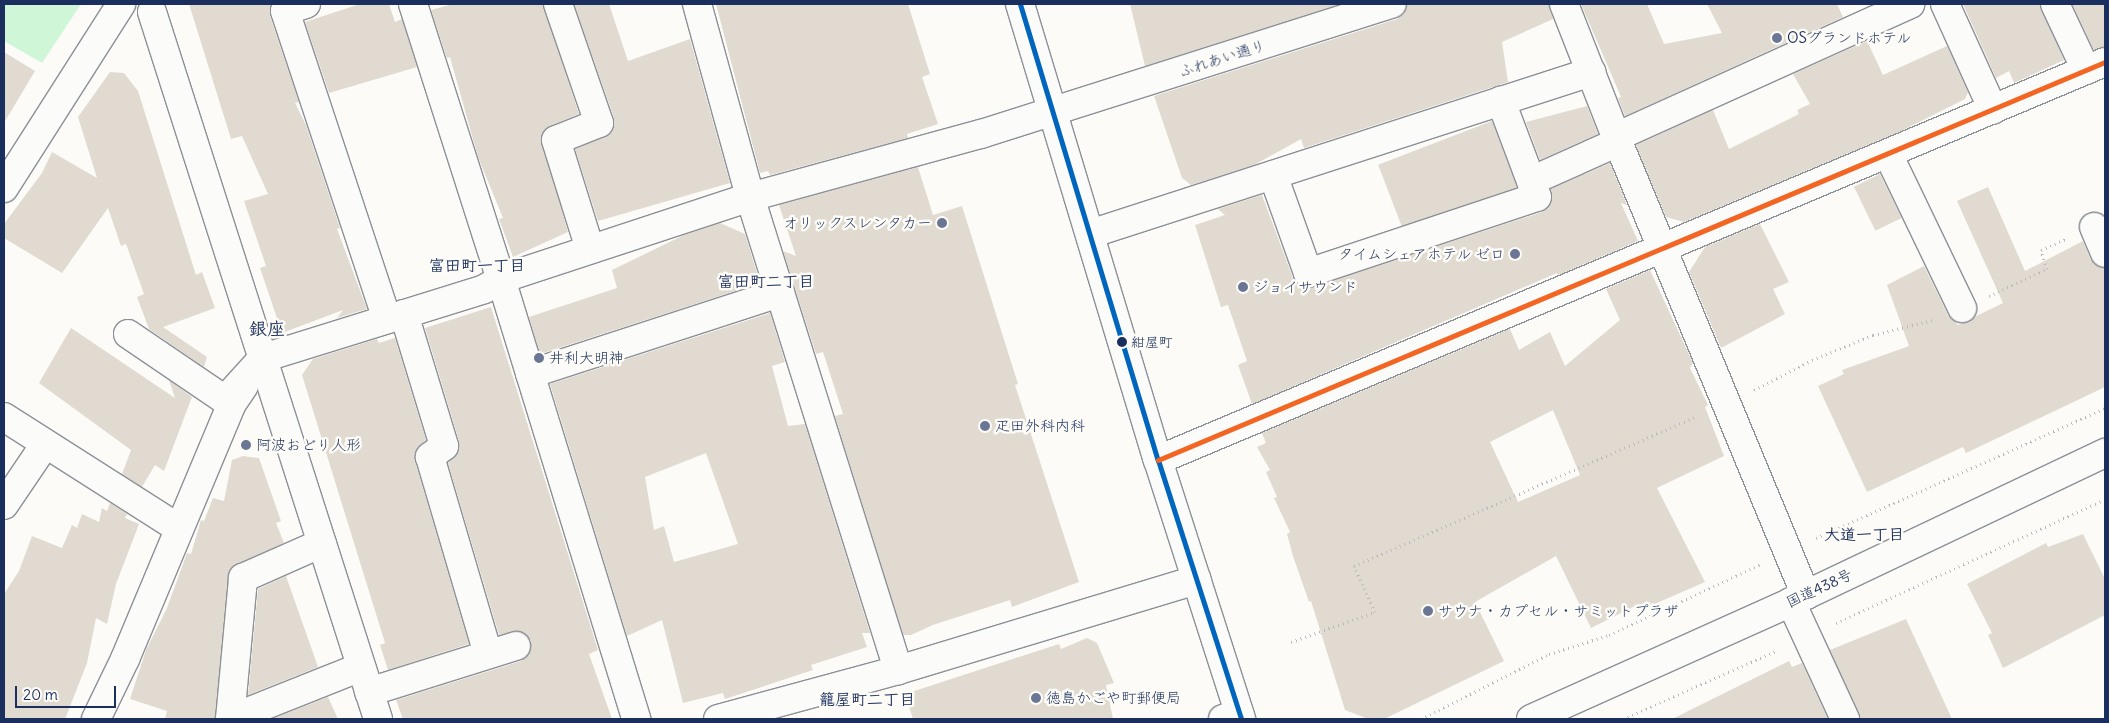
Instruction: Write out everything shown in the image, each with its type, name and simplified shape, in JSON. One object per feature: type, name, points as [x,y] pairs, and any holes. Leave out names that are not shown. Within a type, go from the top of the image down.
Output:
[{"type":"main road","points":[[4,188],[121,4]]},
{"type":"main road","points":[[306,4],[285,11],[395,317],[444,446],[430,457],[488,654]]},
{"type":"main road","points":[[412,4],[501,278],[636,719]]},
{"type":"main road","points":[[558,4],[599,123],[556,140],[590,250]]},
{"type":"main road","points":[[697,4],[750,197],[898,670]]},
{"type":"main road","points":[[1020,4],[1158,460],[1197,580],[1234,717]]},
{"type":"main road","name":"ふれあい通り","points":[[263,358],[484,289],[501,278],[750,197],[1053,112],[1353,10],[1392,4]]},
{"type":"main road","points":[[1564,4],[1662,251],[1727,404],[1798,598],[1807,636],[1845,719]]},
{"type":"main road","points":[[1531,181],[1910,4]]},
{"type":"main road","points":[[1945,4],[1993,110]]},
{"type":"main road","points":[[1158,460],[1662,251],[2096,66],[2055,4]]},
{"type":"main road","points":[[152,12],[378,719]]},
{"type":"main road","points":[[1090,234],[1591,72]]},
{"type":"main road","points":[[1273,175],[1308,273],[1538,197],[1501,101]]},
{"type":"main road","points":[[1888,154],[1962,308]]},
{"type":"main road","points":[[2094,227],[2105,253]]},
{"type":"main road","points":[[530,374],[780,293]]},
{"type":"main road","points":[[128,334],[225,400],[263,358]]},
{"type":"main road","points":[[96,719],[125,658],[231,405],[263,358]]},
{"type":"main road","points":[[4,418],[44,446],[178,528]]},
{"type":"main road","points":[[4,505],[44,446]]},
{"type":"main road","name":"国道438号","points":[[1532,719],[1798,598],[2105,453]]},
{"type":"main road","points":[[322,543],[243,578],[230,719],[365,680],[488,654],[516,646]]},
{"type":"main road","points":[[718,719],[898,670],[1197,580]]},
{"type":"path","points":[[1291,642],[1375,612],[1354,566],[1727,404],[1830,352],[1873,335],[1932,320],[1962,308],[2047,269],[2041,250],[2094,227]]},
{"type":"path","points":[[1623,719],[2105,499]]},
{"type":"green space","points":[[4,4],[81,4],[42,63],[4,41]]},
{"type":"building","points":[[189,4],[272,4],[270,16],[299,102],[295,103],[306,125],[340,228],[337,229],[367,309],[337,318],[343,310],[282,333],[260,268],[266,266],[244,201],[268,194],[242,136],[231,139]]},
{"type":"building","points":[[360,4],[389,4],[395,22],[402,19],[417,67],[329,93],[305,22]]},
{"type":"building","points":[[453,4],[543,4],[579,114],[550,126],[541,137],[568,232],[513,257],[499,219],[503,218],[478,157],[450,57],[447,58],[431,10]]},
{"type":"building","points":[[574,4],[609,4],[628,61],[690,39],[730,183],[598,221],[575,149],[611,133],[614,118]]},
{"type":"building","points":[[716,4],[908,4],[930,74],[922,77],[938,124],[907,134],[908,138],[770,175],[768,171],[760,173]]},
{"type":"building","points":[[1130,4],[1341,4],[1145,66]]},
{"type":"building","points":[[1407,4],[1549,4],[1553,19],[1502,42],[1508,82],[1304,148],[1301,139],[1254,165],[1191,185],[1182,178],[1154,96],[1397,19],[1404,14]]},
{"type":"building","points":[[1581,4],[1647,4],[1664,44],[1722,33],[1707,4],[1837,4],[1843,17],[1625,116],[1618,98],[1621,97]]},
{"type":"building","points":[[1963,4],[2040,4],[2064,60],[2014,83],[2009,71],[1996,78]]},
{"type":"building","points":[[2072,4],[2105,4],[2105,47],[2094,50]]},
{"type":"building","points":[[1867,41],[1883,75],[1947,46],[1968,92],[1965,99],[1901,131],[1684,222],[1666,217],[1636,145],[1713,110],[1729,149],[1799,114],[1797,110],[1810,104],[1793,74]]},
{"type":"building","points":[[4,52],[35,71],[4,123]]},
{"type":"building","points":[[110,72],[124,73],[138,91],[196,275],[202,272],[215,308],[163,327],[207,357],[204,367],[149,329],[137,297],[144,294],[126,244],[121,246],[108,208],[62,273],[4,238],[4,224],[42,173],[52,152],[97,178],[78,117]]},
{"type":"building","points":[[1587,106],[1598,134],[1540,160],[1526,122]]},
{"type":"building","points":[[1492,121],[1517,187],[1404,231],[1378,165]]},
{"type":"building","points":[[1610,163],[1627,205],[1621,203],[1638,241],[1558,275],[1557,273],[1252,404],[1238,365],[1247,361],[1228,305],[1221,307],[1195,225],[1225,215],[1218,209],[1262,195],[1293,278],[1304,290],[1542,212],[1552,200],[1551,189]]},
{"type":"building","points":[[918,167],[933,215],[962,206],[1018,384],[1015,385],[1079,582],[1012,607],[1010,600],[933,625],[911,635],[903,635],[835,416],[843,414],[823,352],[816,354],[783,251],[796,256],[779,205]]},
{"type":"building","points":[[1880,174],[1901,218],[1875,231],[1854,187]]},
{"type":"building","points":[[1988,187],[2025,271],[2083,241],[2091,260],[2104,268],[2105,387],[1966,453],[1963,447],[1867,492],[1818,386],[1844,374],[1842,370],[1909,346],[1887,285],[1924,266],[1948,315],[1958,325],[2003,303],[1957,201]]},
{"type":"building","points":[[720,223],[745,234],[760,283],[540,354],[529,317],[617,288],[612,270],[684,235]]},
{"type":"building","points":[[1760,224],[1789,282],[1773,289],[1785,314],[1721,348],[1689,272],[1705,247]]},
{"type":"building","points":[[1650,270],[1693,363],[1690,368],[1708,405],[1705,407],[1724,456],[1657,488],[1705,582],[1641,610],[1639,604],[1591,628],[1556,556],[1475,602],[1504,661],[1384,719],[1368,719],[1345,710],[1311,601],[1309,602],[1293,556],[1287,534],[1290,532],[1274,498],[1277,497],[1266,472],[1270,470],[1257,447],[1266,443],[1262,433],[1510,329],[1519,350],[1550,332],[1565,366],[1620,320],[1606,289]],"holes":[[[1553,410],[1580,475],[1518,502],[1490,442]]]},
{"type":"building","points":[[491,307],[598,650],[589,654],[612,719],[403,719],[396,700],[521,661],[531,650],[531,641],[520,631],[499,635],[448,463],[459,451],[459,441],[425,328]]},
{"type":"building","points":[[770,313],[785,362],[772,366],[788,426],[805,424],[870,633],[862,633],[867,647],[811,665],[813,670],[725,699],[723,693],[683,703],[662,620],[627,636],[550,384]],"holes":[[[706,453],[738,544],[674,562],[664,526],[654,530],[645,477]]]},
{"type":"building","points":[[71,328],[175,398],[169,380],[192,397],[164,471],[155,465],[142,487],[122,474],[131,450],[39,383]]},
{"type":"building","points":[[395,338],[426,440],[415,452],[415,461],[469,644],[388,670],[380,645],[385,643],[302,375],[313,359],[377,339],[379,343]]},
{"type":"building","points":[[243,456],[259,458],[281,521],[276,523],[284,543],[230,569],[215,719],[165,719],[167,711],[130,699],[146,650],[167,608],[187,553],[191,554],[201,520],[204,521],[213,498],[224,501],[232,460]]},
{"type":"building","points":[[110,503],[127,514],[125,518],[139,524],[116,584],[107,624],[96,618],[87,663],[65,719],[4,719],[4,594],[19,571],[32,536],[62,548],[72,525],[77,528],[82,514],[99,522],[102,508],[107,511]]},
{"type":"building","points":[[2083,534],[2105,579],[2105,615],[2003,668],[1988,635],[1992,633],[1967,584],[2046,543],[2048,547]]},
{"type":"building","points":[[286,576],[318,667],[248,695],[258,589]]},
{"type":"building","points":[[1906,619],[1952,719],[1860,719],[1830,650]]},
{"type":"building","points":[[1087,638],[1097,643],[1114,683],[1106,685],[1113,719],[913,719],[905,694],[1059,644],[1061,649]]},
{"type":"building","points":[[1789,661],[1792,667],[1802,663],[1828,719],[1672,719]]},
{"type":"building","points":[[328,697],[338,719],[272,719]]},
{"type":"transit line","points":[[1020,4],[1158,460],[1241,719]]},
{"type":"transit line","points":[[1158,460],[2105,62]]},
{"type":"place","name":"OSグランドホテル","points":[[1777,38]]},
{"type":"place","name":"オリックスレンタカー","points":[[942,223]]},
{"type":"place","name":"タイムシェアホテル ゼロ","points":[[1515,254]]},
{"type":"place","name":"ジョイサウンド","points":[[1243,287]]},
{"type":"place","name":"紺屋町","points":[[1122,342]]},
{"type":"place","name":"井利大明神","points":[[539,358]]},
{"type":"place","name":"疋田外科内科","points":[[985,426]]},
{"type":"place","name":"阿波おどり人形","points":[[246,445]]},
{"type":"place","name":"サウナ・カプセル・サミットプラザ","points":[[1428,611]]},
{"type":"place","name":"徳島かごや町郵便局","points":[[1036,698]]},
{"type":"district","name":"富田町一丁目","points":[[477,265]]},
{"type":"district","name":"富田町二丁目","points":[[766,281]]},
{"type":"district","name":"銀座","points":[[267,329]]},
{"type":"district","name":"大道一丁目","points":[[1864,534]]},
{"type":"district","name":"籠屋町二丁目","points":[[867,699]]}]
